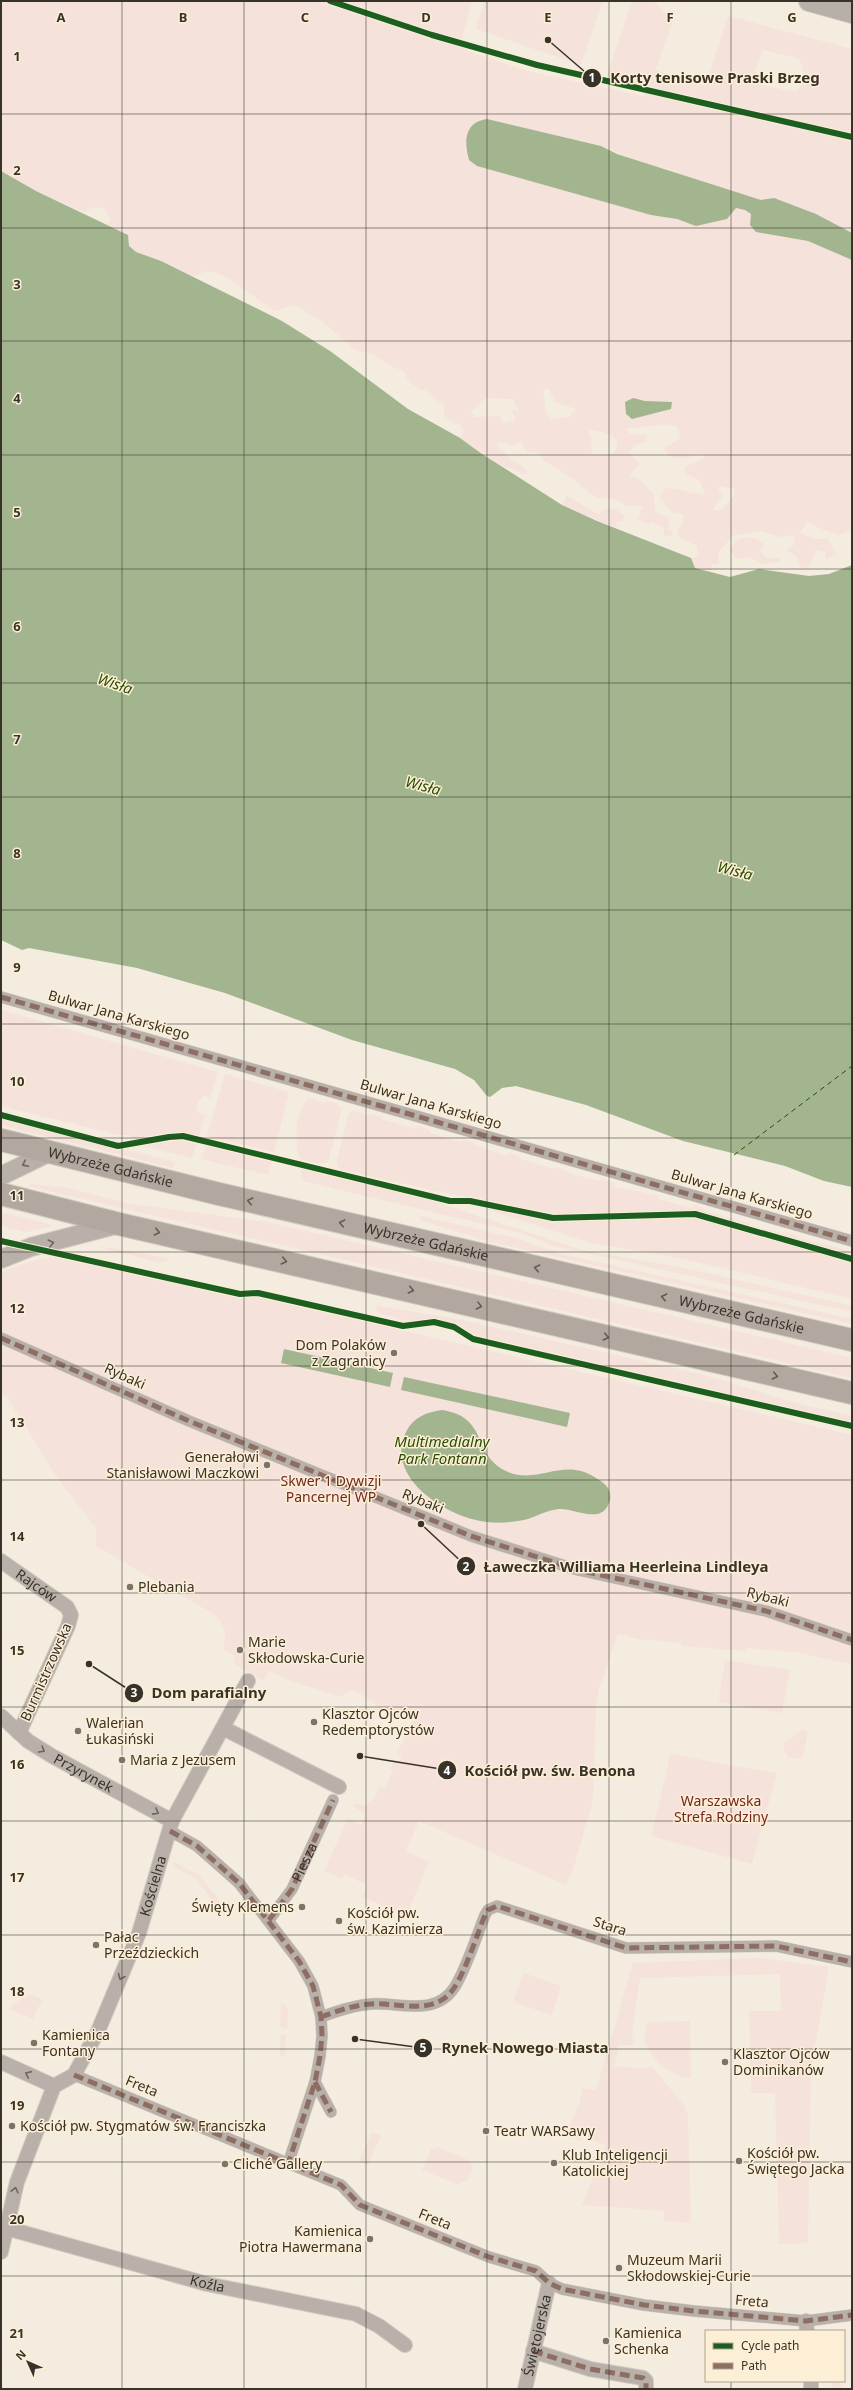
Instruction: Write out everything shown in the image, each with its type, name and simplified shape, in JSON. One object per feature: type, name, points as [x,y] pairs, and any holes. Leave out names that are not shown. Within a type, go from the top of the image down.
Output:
[{"type":"main road","points":[[809,1],[852,13]]},
{"type":"main road","name":"Wybrzeże Gdańskie","points":[[1,1140],[48,1153],[852,1340]]},
{"type":"main road","points":[[1,1194],[119,1224],[852,1393]]},
{"type":"street","name":"Bulwar Jana Karskiego","points":[[1,997],[852,1241]]},
{"type":"street","points":[[1,1176],[48,1153]]},
{"type":"street","points":[[1,1259],[31,1247],[119,1224]]},
{"type":"street","name":"Rybaki","points":[[1,1338],[189,1421],[471,1536],[578,1570],[766,1611],[852,1640]]},
{"type":"street","name":"Rajców","points":[[1,1561],[70,1610]]},
{"type":"street","name":"Burmistrzowska","points":[[19,1733],[68,1626],[70,1610]]},
{"type":"street","name":"Kościelna","points":[[54,2086],[74,2074],[98,2031],[139,1933],[171,1826],[248,1681]]},
{"type":"street","name":"Przyrynek","points":[[1,1716],[28,1741],[171,1826]]},
{"type":"street","points":[[223,1728],[339,1787]]},
{"type":"street","name":"Piesza","points":[[269,1920],[292,1889],[333,1800]]},
{"type":"street","points":[[171,1826],[210,1856],[239,1883],[269,1920],[307,1973],[317,2000],[321,2017],[322,2036],[316,2082],[288,2164]]},
{"type":"street","name":"Stara","points":[[321,2017],[337,2011],[369,2004],[397,2004],[419,2007],[434,2004],[448,1995],[454,1988],[485,1915],[488,1910],[497,1906],[626,1948],[776,1946],[852,1962]]},
{"type":"street","points":[[1,2062],[54,2086],[17,2182],[1,2252]]},
{"type":"street","name":"Freta","points":[[74,2074],[341,2185],[360,2205],[489,2257],[536,2271],[549,2283],[562,2289],[591,2296],[644,2305],[806,2326],[852,2315]]},
{"type":"street","points":[[316,2082],[331,2112]]},
{"type":"street","name":"Koźla","points":[[6,2228],[207,2284],[356,2314],[379,2326],[405,2345]]},
{"type":"street","name":"Świętojerska","points":[[525,2389],[532,2351],[549,2283]]},
{"type":"street","points":[[532,2351],[590,2369],[643,2378],[646,2381],[646,2389]]},
{"type":"green space","points":[[1,1],[472,1],[462,39],[467,51],[531,72],[643,96],[649,86],[607,76],[632,1],[653,1],[673,21],[656,70],[705,86],[728,16],[852,49],[852,233],[843,230],[756,232],[808,241],[852,260],[852,530],[839,535],[816,527],[807,521],[800,533],[816,539],[828,539],[836,554],[826,560],[825,552],[816,550],[808,568],[800,567],[797,557],[786,550],[795,544],[793,535],[780,537],[761,531],[732,536],[718,554],[719,564],[712,565],[711,571],[695,568],[691,558],[698,557],[697,546],[680,538],[677,533],[683,521],[684,514],[672,512],[659,497],[666,488],[705,494],[700,481],[686,474],[685,467],[704,458],[703,453],[687,458],[670,457],[664,448],[680,438],[677,426],[664,425],[627,428],[628,433],[647,436],[646,442],[634,445],[629,452],[640,464],[629,476],[640,480],[654,495],[655,512],[670,518],[668,530],[672,531],[672,537],[664,535],[664,528],[653,522],[648,525],[638,519],[643,506],[627,506],[615,499],[597,498],[570,477],[543,460],[542,454],[526,451],[520,441],[512,446],[502,442],[495,444],[513,461],[527,469],[527,475],[498,464],[460,438],[464,430],[459,423],[454,424],[444,415],[444,406],[425,390],[420,390],[409,382],[403,370],[395,368],[374,355],[354,349],[323,322],[294,305],[275,311],[242,287],[213,272],[205,272],[190,277],[161,261],[148,266],[129,246],[128,235],[108,225],[110,219],[106,210],[95,208],[84,212],[36,191],[1,171]],"holes":[[[763,50],[800,59],[805,80],[797,92],[761,85],[755,71]],[[487,119],[601,146],[649,165],[676,171],[690,223],[503,174],[478,120]],[[548,388],[555,402],[576,409],[569,417],[551,419],[546,412],[543,391]],[[486,398],[513,399],[519,412],[512,410],[516,420],[503,423],[499,416],[474,417],[471,412]],[[588,429],[606,433],[618,440],[616,450],[608,455],[592,454],[591,438]],[[719,486],[734,489],[734,496],[723,509],[712,511],[723,495],[719,491]]]},
{"type":"green space","points":[[484,1],[603,1],[581,65],[476,29]]},
{"type":"green space","points":[[567,496],[598,514],[606,508],[617,510],[624,516],[623,521],[617,521],[616,528],[562,505]]},
{"type":"green space","points":[[741,538],[756,538],[764,544],[761,551],[766,558],[780,558],[779,562],[763,564],[749,557],[736,559],[729,550],[735,542]]},
{"type":"green space","points":[[1,1010],[218,1072],[210,1098],[204,1096],[199,1100],[196,1111],[205,1115],[199,1136],[172,1132],[136,1140],[130,1135],[118,1135],[1,1106]]},
{"type":"green space","points":[[225,1074],[289,1092],[274,1152],[207,1136]]},
{"type":"green space","points":[[309,1098],[325,1103],[326,1101],[338,1103],[337,1106],[342,1108],[328,1162],[320,1164],[300,1159],[298,1152],[298,1119],[304,1104]]},
{"type":"green space","points":[[352,1110],[370,1116],[371,1114],[382,1117],[381,1119],[416,1129],[417,1126],[430,1130],[430,1133],[461,1142],[463,1140],[507,1156],[509,1153],[521,1157],[520,1159],[554,1169],[555,1167],[567,1171],[567,1173],[600,1181],[601,1179],[614,1183],[613,1186],[659,1196],[658,1199],[692,1208],[694,1206],[705,1209],[704,1211],[750,1223],[750,1225],[785,1234],[786,1232],[798,1236],[797,1238],[843,1249],[852,1253],[852,1257],[695,1211],[553,1216],[341,1170],[337,1165],[337,1159],[349,1113]]},
{"type":"green space","points":[[1,1119],[175,1162],[173,1168],[1,1125]]},
{"type":"green space","points":[[179,1140],[197,1143],[192,1158],[142,1146]]},
{"type":"green space","points":[[206,1145],[272,1160],[268,1175],[201,1159]]},
{"type":"green space","points":[[302,1168],[414,1195],[585,1251],[680,1267],[852,1306],[852,1312],[555,1246],[521,1233],[303,1181],[301,1172]]},
{"type":"green space","points":[[31,1184],[65,1187],[131,1204],[267,1222],[852,1358],[852,1378],[27,1186]]},
{"type":"green space","points":[[470,1204],[554,1222],[695,1217],[852,1262],[852,1299],[680,1258],[591,1243]]},
{"type":"green space","points":[[1,1212],[53,1226],[26,1232],[1,1226]]},
{"type":"green space","points":[[421,1216],[519,1239],[562,1254],[852,1319],[852,1324],[483,1240],[420,1220]]},
{"type":"green space","points":[[95,1246],[132,1251],[169,1259],[169,1261],[156,1262]]},
{"type":"green space","name":"Skwer 1 Dywizji Pancernej WP","points":[[54,1256],[110,1267],[241,1297],[259,1297],[852,1435],[852,1664],[794,1652],[747,1648],[746,1651],[682,1646],[681,1643],[646,1639],[646,1641],[618,1634],[599,1689],[596,1708],[593,1801],[574,1866],[566,1885],[419,1821],[406,1851],[429,1862],[406,1916],[363,1897],[367,1885],[344,1874],[342,1879],[324,1871],[348,1818],[361,1825],[366,1814],[352,1806],[356,1803],[364,1806],[374,1799],[380,1786],[385,1789],[393,1770],[390,1770],[394,1760],[399,1762],[402,1756],[397,1754],[412,1720],[391,1715],[355,1690],[346,1692],[341,1697],[291,1681],[269,1671],[264,1681],[233,1663],[235,1656],[223,1650],[225,1635],[223,1626],[214,1614],[96,1547],[96,1528],[58,1479],[7,1397],[1,1394],[1,1272],[31,1261]]},
{"type":"green space","points":[[374,1305],[462,1320],[700,1374],[804,1405],[852,1416],[852,1422],[473,1335],[451,1324],[431,1321],[410,1321],[380,1314]]},
{"type":"green space","points":[[725,1660],[790,1670],[782,1713],[718,1702]]},
{"type":"green space","points":[[803,1729],[808,1733],[802,1759],[788,1757],[784,1751],[784,1743]]},
{"type":"green space","name":"Warszawska Strefa Rodziny","points":[[671,1753],[717,1763],[777,1773],[752,1864],[651,1836]]},
{"type":"green space","points":[[174,1862],[199,1875],[228,1911],[222,1914],[196,1879],[173,1866]]},
{"type":"green space","points":[[761,1958],[829,1967],[811,2072],[808,2243],[779,2244],[775,2093],[751,2093],[749,2011],[781,2011],[780,1974],[640,1978],[632,2033],[634,2045],[619,2045],[614,2067],[653,2068],[684,2105],[688,2115],[691,2223],[664,2221],[664,2211],[582,2205],[606,2146],[583,2135],[580,2141],[565,2135],[580,2102],[583,2088],[596,2090],[633,1963]]},
{"type":"green space","points":[[524,1973],[561,1986],[552,2015],[513,2002]]},
{"type":"green space","points":[[30,1994],[42,2000],[33,2019],[10,2009],[13,2004]]},
{"type":"green space","points":[[284,2004],[288,2009],[287,2029],[280,2026],[281,2005]]},
{"type":"green space","points":[[690,2021],[691,2078],[684,2077],[670,2071],[663,2066],[651,2054],[645,2041],[647,2022]]},
{"type":"green space","points":[[281,2035],[286,2035],[285,2055],[280,2057]]},
{"type":"green space","points":[[372,2132],[381,2136],[368,2165],[359,2161]]},
{"type":"green space","points":[[437,2147],[468,2160],[473,2167],[467,2181],[457,2184],[422,2170],[431,2148],[436,2150]]},
{"type":"green space","points":[[831,2382],[840,2382],[842,2389],[832,2389]]},
{"type":"water","points":[[487,119],[601,146],[617,154],[761,200],[774,198],[816,214],[852,233],[852,260],[808,241],[756,232],[750,225],[751,214],[745,210],[736,208],[727,219],[696,226],[677,219],[651,215],[477,166],[469,160],[466,140],[470,129],[474,124]]},
{"type":"water","name":"Wisła","points":[[1,171],[36,191],[128,235],[129,246],[136,252],[161,261],[282,321],[330,351],[408,409],[460,438],[482,454],[562,505],[597,521],[691,558],[695,568],[730,577],[759,569],[809,576],[829,574],[852,565],[852,1187],[824,1181],[785,1166],[683,1141],[586,1105],[516,1086],[502,1088],[490,1097],[487,1096],[474,1080],[455,1069],[352,1040],[225,993],[137,968],[29,948],[22,950],[1,940]]},
{"type":"water","points":[[633,398],[645,401],[672,402],[671,409],[632,419],[626,414],[625,402]]},
{"type":"water","points":[[284,1349],[393,1373],[390,1387],[281,1363]]},
{"type":"water","points":[[404,1377],[570,1413],[567,1427],[401,1390]]},
{"type":"water","name":"Multimedialny Park Fontann","points":[[442,1410],[457,1414],[467,1420],[474,1428],[488,1456],[495,1464],[506,1471],[518,1475],[540,1474],[561,1470],[584,1472],[598,1479],[607,1486],[610,1496],[608,1505],[604,1511],[599,1514],[586,1514],[559,1509],[524,1520],[500,1523],[476,1520],[462,1516],[447,1509],[432,1500],[409,1476],[403,1462],[402,1446],[407,1430],[417,1418],[431,1412]]},
{"type":"ferry route","points":[[734,1155],[852,1066]]},
{"type":"marked path","points":[[1,997],[852,1241]]},
{"type":"marked path","points":[[1,1338],[189,1421],[471,1536],[578,1570],[766,1611],[852,1640]]},
{"type":"marked path","points":[[269,1920],[292,1889],[333,1800]]},
{"type":"marked path","points":[[170,1831],[197,1846],[239,1883],[299,1961],[313,1986],[321,2017],[322,2036],[320,2056],[315,2082],[288,2164]]},
{"type":"marked path","points":[[321,2017],[358,2006],[371,2004],[405,2006],[427,2005],[446,1997],[454,1988],[462,1973],[485,1915],[488,1910],[497,1906],[626,1948],[776,1946],[852,1962]]},
{"type":"marked path","points":[[74,2075],[341,2185],[360,2205],[489,2257],[536,2271],[549,2283],[562,2289],[644,2305],[694,2311],[806,2321],[852,2315]]},
{"type":"marked path","points":[[315,2082],[331,2112]]},
{"type":"marked path","points":[[533,2351],[590,2369],[643,2378],[646,2381],[646,2389]]},
{"type":"cycle path","points":[[330,1],[432,35],[537,65],[852,137]]},
{"type":"cycle path","points":[[1,1115],[118,1146],[183,1136],[450,1201],[470,1201],[553,1218],[695,1214],[852,1259]]},
{"type":"cycle path","points":[[1,1241],[240,1294],[258,1293],[403,1326],[434,1322],[454,1327],[473,1339],[852,1426]]},
{"type":"place","name":"Korty tenisowe Praski Brzeg","points":[[548,40]]},
{"type":"place","name":"Dom Polaków z Zagranicy","points":[[394,1353]]},
{"type":"place","name":"Generałowi Stanisławowi Maczkowi","points":[[267,1465]]},
{"type":"place","name":"Ławeczka Williama Heerleina Lindleya","points":[[421,1524]]},
{"type":"place","name":"Plebania","points":[[130,1587]]},
{"type":"place","name":"Marie Skłodowska-Curie","points":[[240,1650]]},
{"type":"place","name":"Dom parafialny","points":[[89,1664]]},
{"type":"place","name":"Klasztor Ojców Redemptorystów","points":[[314,1722]]},
{"type":"place","name":"Walerian Łukasiński","points":[[78,1731]]},
{"type":"place","name":"Kościół pw. św. Benona","points":[[360,1756]]},
{"type":"place","name":"Maria z Jezusem","points":[[122,1760]]},
{"type":"place","name":"Święty Klemens","points":[[302,1907]]},
{"type":"place","name":"Kościół pw. św. Kazimierza","points":[[339,1921]]},
{"type":"place","name":"Pałac Przeździeckich","points":[[96,1945]]},
{"type":"place","name":"Rynek Nowego Miasta","points":[[355,2039]]},
{"type":"place","name":"Kamienica Fontany","points":[[34,2043]]},
{"type":"place","name":"Klasztor Ojców Dominikanów","points":[[725,2062]]},
{"type":"place","name":"Kościół pw. Stygmatów św. Franciszka","points":[[12,2126]]},
{"type":"place","name":"Teatr WARSawy","points":[[486,2131]]},
{"type":"place","name":"Kościół pw. Świętego Jacka","points":[[739,2161]]},
{"type":"place","name":"Klub Inteligencji Katolickiej","points":[[554,2163]]},
{"type":"place","name":"Cliché Gallery","points":[[225,2164]]},
{"type":"place","name":"Kamienica Piotra Hawermana","points":[[370,2239]]},
{"type":"place","name":"Muzeum Marii Skłodowskiej-Curie","points":[[619,2268]]},
{"type":"place","name":"Kamienica Schenka","points":[[606,2341]]}]
